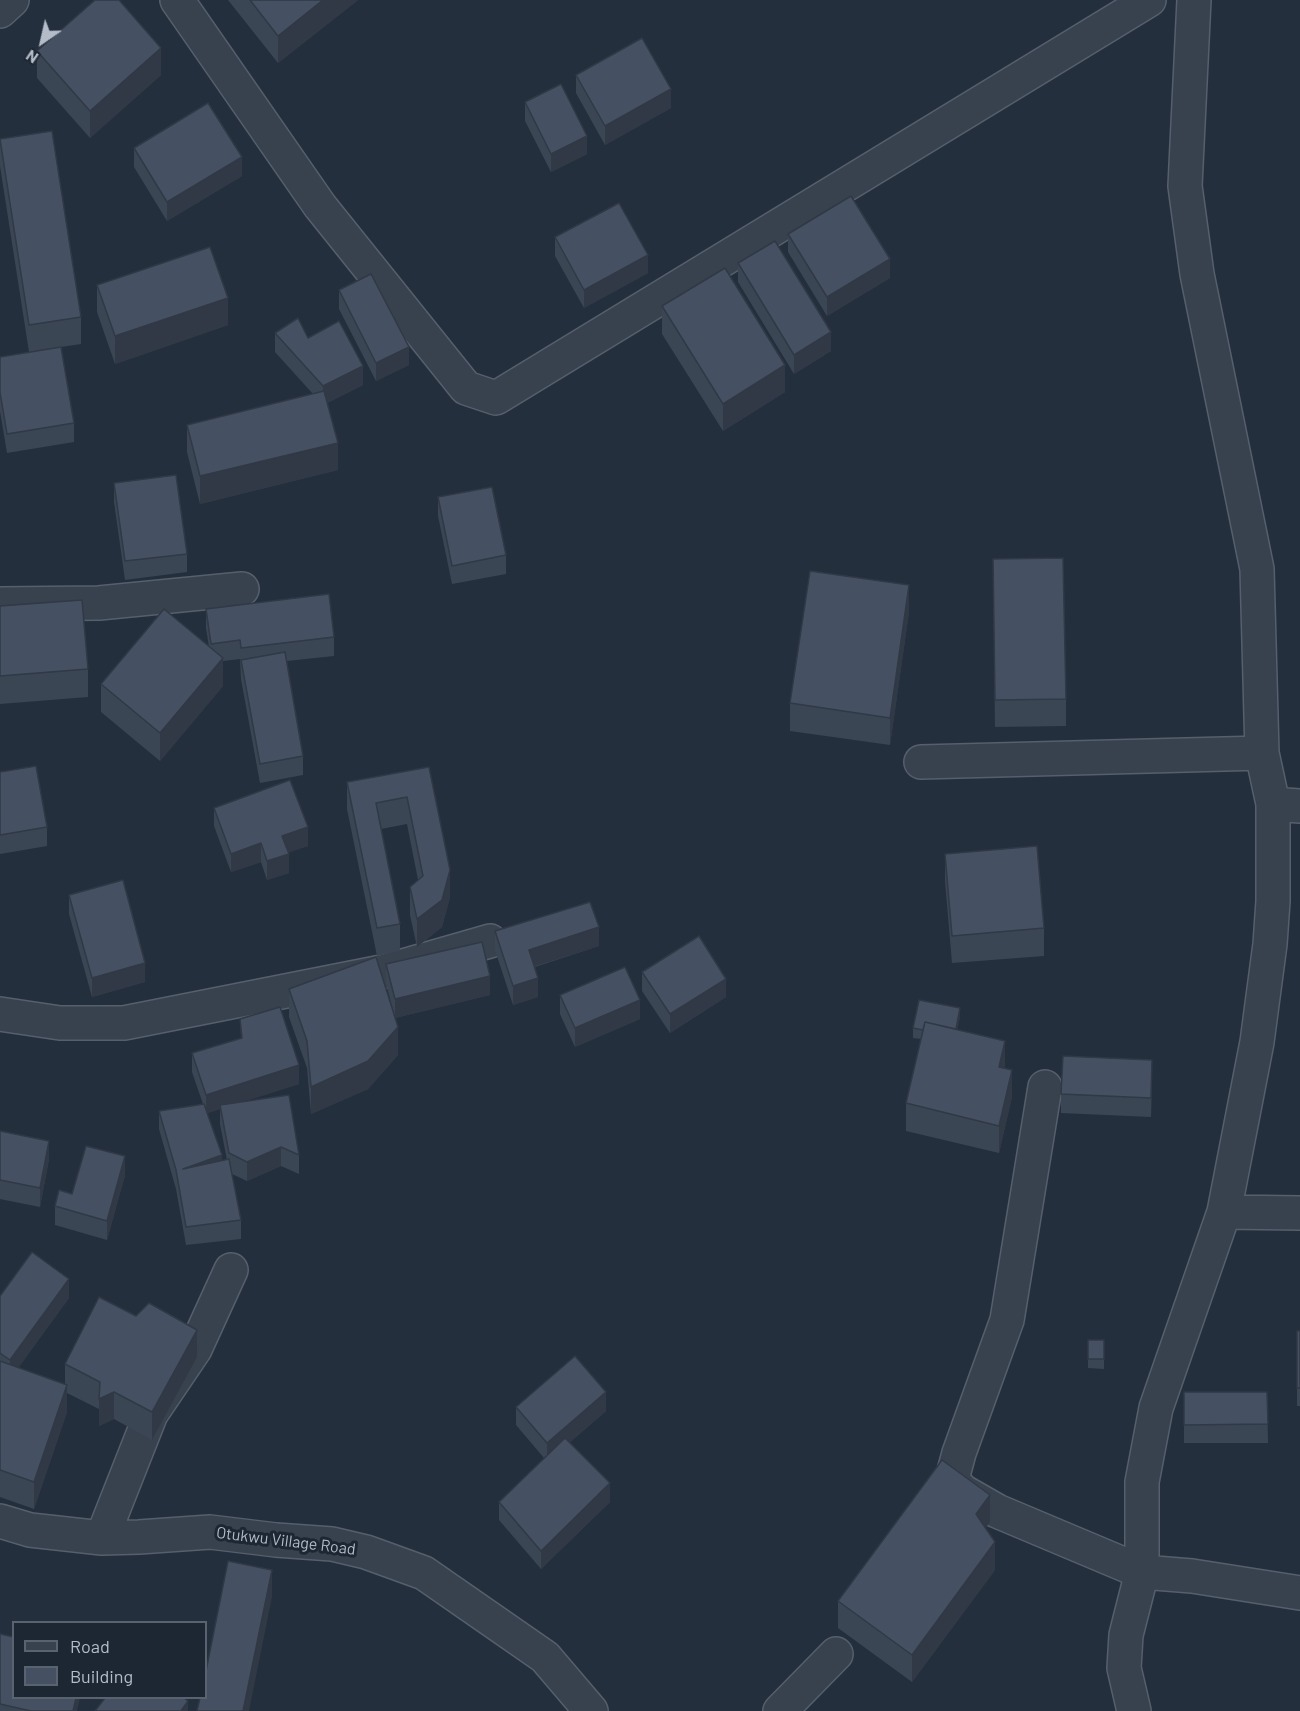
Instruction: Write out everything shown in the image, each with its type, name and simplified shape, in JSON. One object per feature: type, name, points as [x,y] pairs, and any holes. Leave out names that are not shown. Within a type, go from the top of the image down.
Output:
[{"type":"street","points":[[0,11],[12,0]]},
{"type":"street","points":[[177,0],[327,215],[466,388],[496,398],[1149,0]]},
{"type":"street","points":[[1134,1711],[1124,1668],[1126,1635],[1142,1572],[1142,1482],[1156,1408],[1224,1212],[1257,1042],[1286,805],[1262,753],[1257,569],[1197,274],[1185,186],[1194,0]]},
{"type":"street","points":[[0,604],[99,603],[242,590]]},
{"type":"street","points":[[921,762],[1262,753]]},
{"type":"street","points":[[0,1014],[60,1023],[124,1023],[382,972],[490,941]]},
{"type":"street","points":[[1045,1087],[1007,1320],[952,1479],[962,1491],[997,1511],[1142,1572],[1192,1576],[1300,1593]]},
{"type":"street","points":[[1224,1212],[1300,1213]]},
{"type":"street","points":[[102,1538],[151,1414],[195,1349],[231,1270]]},
{"type":"street","name":"Otukwu Village Road","points":[[0,1521],[30,1530],[102,1538],[210,1532],[332,1544],[366,1552],[424,1573],[545,1657],[591,1711]]},
{"type":"street","points":[[780,1711],[836,1654]]},
{"type":"building","points":[[95,0],[119,0],[161,48],[90,111],[37,51]]},
{"type":"building","points":[[250,0],[323,0],[278,36]]},
{"type":"building","points":[[642,38],[671,89],[605,126],[576,75]]},
{"type":"building","points":[[561,84],[587,136],[551,154],[525,102]]},
{"type":"building","points":[[208,103],[242,157],[167,202],[134,148]]},
{"type":"building","points":[[52,131],[81,317],[29,325],[0,139]]},
{"type":"building","points":[[851,196],[890,259],[827,297],[788,234]]},
{"type":"building","points":[[619,203],[648,255],[584,290],[555,237]]},
{"type":"building","points":[[775,241],[831,332],[794,355],[738,263]]},
{"type":"building","points":[[210,247],[228,298],[115,336],[97,285]]},
{"type":"building","points":[[725,268],[785,365],[723,404],[662,306]]},
{"type":"building","points":[[371,274],[409,347],[376,363],[339,290]]},
{"type":"building","points":[[298,318],[308,338],[339,321],[363,366],[323,386],[275,333]]},
{"type":"building","points":[[61,347],[74,423],[7,434],[0,392],[0,357]]},
{"type":"building","points":[[324,391],[338,443],[200,476],[187,425]]},
{"type":"building","points":[[176,475],[187,554],[125,561],[114,483]]},
{"type":"building","points":[[492,487],[506,555],[452,566],[438,497]]},
{"type":"building","points":[[1063,558],[1066,699],[995,700],[993,559]]},
{"type":"building","points":[[810,571],[909,585],[890,718],[790,703]]},
{"type":"building","points":[[329,594],[334,637],[241,648],[240,640],[211,644],[206,609]]},
{"type":"building","points":[[82,600],[88,669],[0,676],[0,606]]},
{"type":"building","points":[[164,609],[223,658],[160,733],[101,684]]},
{"type":"building","points":[[285,652],[303,756],[260,764],[241,660]]},
{"type":"building","points":[[36,766],[47,827],[0,835],[0,772]]},
{"type":"building","points":[[429,767],[450,870],[442,900],[417,919],[410,887],[423,876],[407,797],[376,803],[400,924],[377,928],[347,782]]},
{"type":"building","points":[[290,780],[308,827],[282,836],[289,854],[267,861],[261,843],[231,854],[214,808]]},
{"type":"building","points":[[1037,846],[1044,928],[952,936],[945,854]]},
{"type":"building","points":[[123,880],[145,963],[92,978],[69,895]]},
{"type":"building","points":[[590,902],[599,927],[529,950],[538,978],[513,986],[495,931]]},
{"type":"building","points":[[699,936],[726,979],[670,1014],[642,972]]},
{"type":"building","points":[[482,942],[490,976],[395,999],[386,964]]},
{"type":"building","points":[[376,957],[398,1027],[368,1061],[311,1087],[307,1041],[289,989]]},
{"type":"building","points":[[625,967],[640,1000],[575,1028],[560,995]]},
{"type":"building","points":[[919,1000],[960,1008],[956,1029],[925,1022],[923,1030],[913,1028]]},
{"type":"building","points":[[280,1007],[299,1065],[206,1095],[192,1053],[242,1038],[240,1019]]},
{"type":"building","points":[[925,1022],[1005,1041],[999,1067],[1012,1070],[999,1126],[906,1103]]},
{"type":"building","points":[[1063,1056],[1152,1060],[1151,1098],[1061,1094]]},
{"type":"building","points":[[289,1095],[299,1155],[281,1147],[247,1162],[229,1153],[220,1105]]},
{"type":"building","points":[[204,1104],[222,1155],[183,1169],[229,1159],[241,1220],[186,1227],[176,1170],[159,1111]]},
{"type":"building","points":[[0,1131],[49,1141],[40,1188],[0,1180]]},
{"type":"building","points":[[86,1146],[125,1156],[107,1221],[55,1206],[59,1190],[72,1194]]},
{"type":"building","points":[[32,1252],[69,1279],[10,1360],[0,1353],[0,1296]]},
{"type":"building","points":[[99,1297],[136,1316],[149,1303],[197,1330],[152,1412],[114,1392],[99,1399],[100,1382],[65,1364]]},
{"type":"building","points":[[1297,1331],[1300,1331],[1300,1388],[1297,1388]]},
{"type":"building","points":[[1088,1340],[1104,1340],[1104,1359],[1088,1359]]},
{"type":"building","points":[[575,1356],[606,1392],[547,1443],[516,1407]]},
{"type":"building","points":[[0,1361],[67,1385],[34,1482],[0,1470]]},
{"type":"building","points":[[1184,1392],[1267,1392],[1268,1424],[1184,1425]]},
{"type":"building","points":[[565,1438],[610,1483],[541,1551],[499,1502]]},
{"type":"building","points":[[942,1460],[990,1495],[976,1514],[995,1542],[912,1655],[838,1601]]},
{"type":"building","points":[[228,1561],[272,1570],[243,1711],[197,1711],[200,1699],[207,1699],[207,1666]]},
{"type":"building","points":[[0,1634],[12,1637],[12,1699],[76,1699],[73,1711],[31,1711],[0,1704]]},
{"type":"building","points":[[104,1699],[185,1699],[188,1701],[181,1711],[95,1711]]}]
